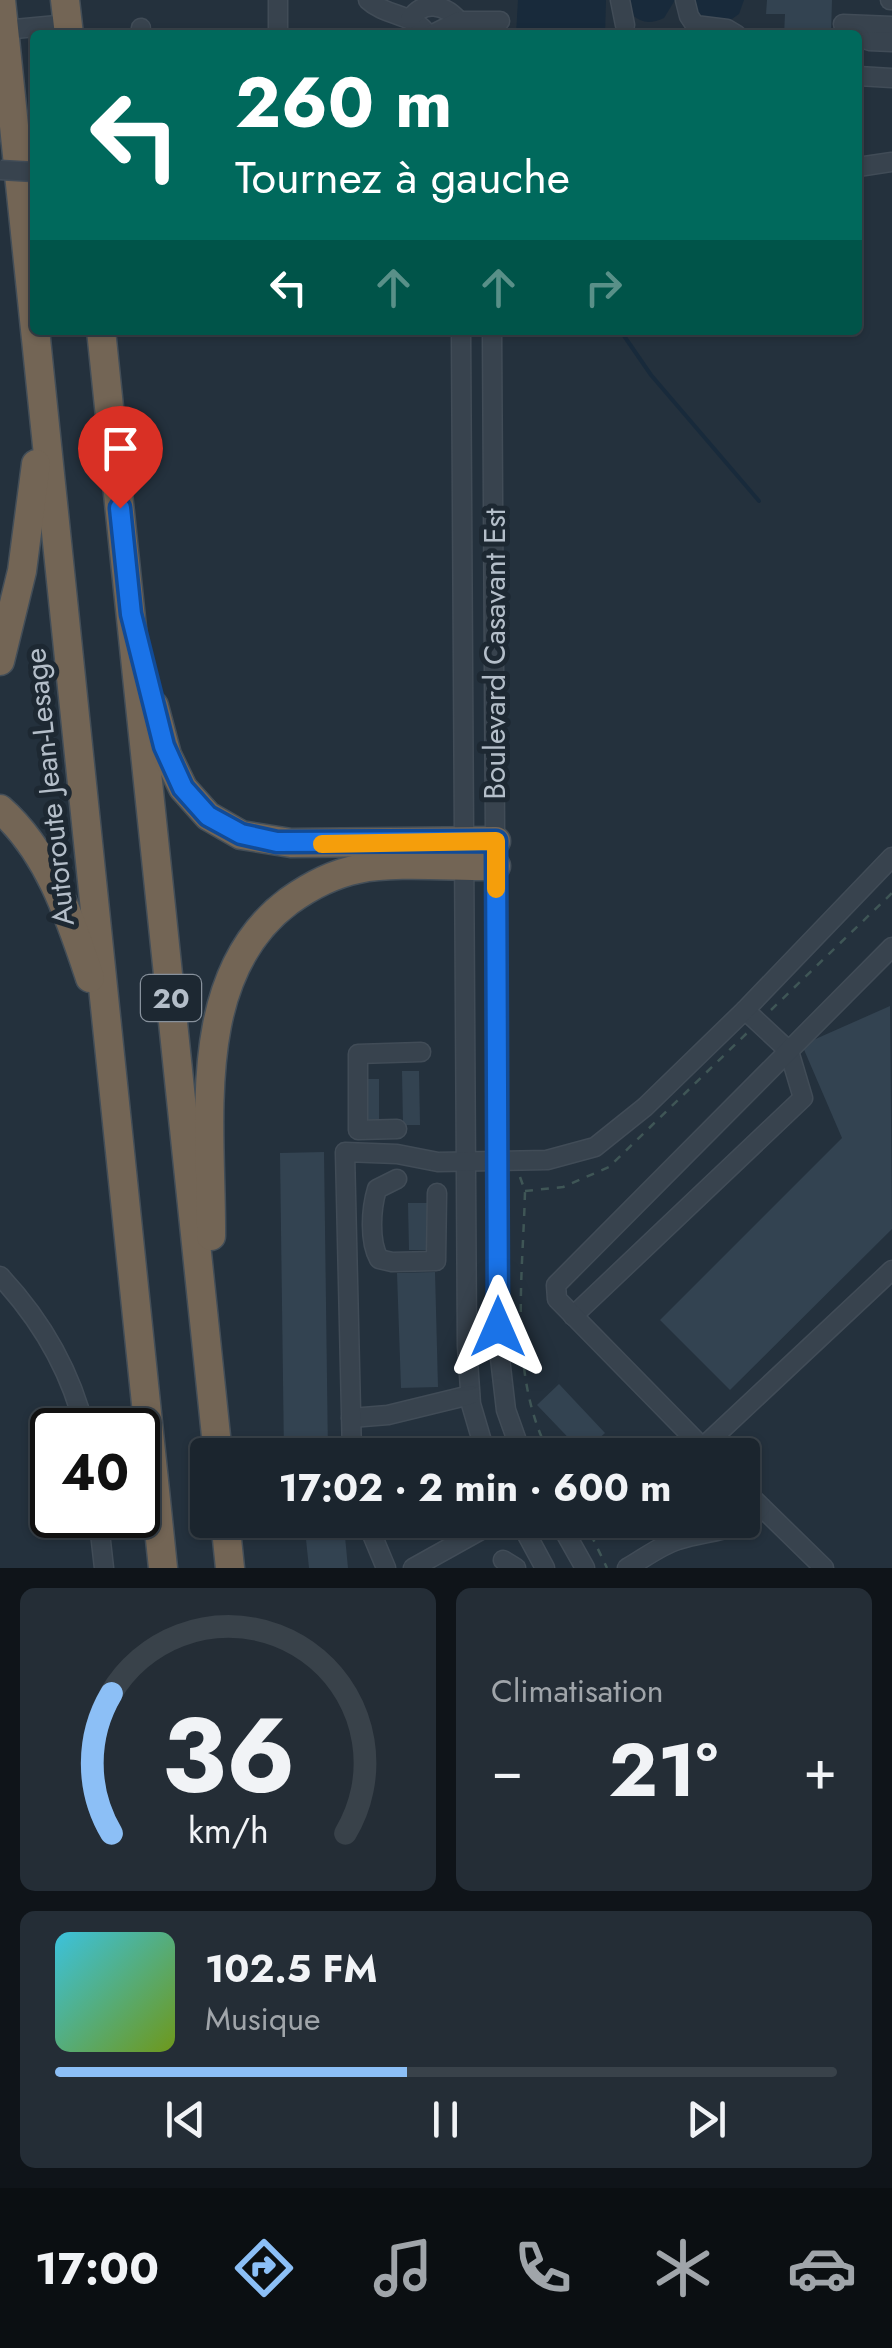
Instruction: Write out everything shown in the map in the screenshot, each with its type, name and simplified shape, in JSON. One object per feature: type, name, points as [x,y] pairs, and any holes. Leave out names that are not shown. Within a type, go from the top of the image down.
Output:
[{"type":"highway","name":"Autoroute Jean-Lesage","points":[[1,0],[30,285]]},
{"type":"highway","name":"Autoroute Jean-Lesage","points":[[35,335],[163,1568]]},
{"type":"highway","name":"20","points":[[102,335],[216,1438]]},
{"type":"highway","points":[[0,661],[26,551],[43,413]]},
{"type":"highway","points":[[131,614],[172,766],[190,798],[218,824],[252,838],[291,844],[496,854]]},
{"type":"highway","points":[[0,809],[31,845],[62,900],[107,1032]]},
{"type":"highway","points":[[211,1382],[212,1077],[218,1018],[233,969],[250,941],[277,910],[324,880],[370,867],[464,854]]},
{"type":"highway","points":[[227,1538],[230,1568]]},
{"type":"street","points":[[278,0],[278,30]]},
{"type":"street","points":[[368,0],[426,30]]},
{"type":"street","points":[[620,0],[624,25]]},
{"type":"street","points":[[685,0],[696,25],[727,30]]},
{"type":"street","points":[[410,19],[418,9],[432,6],[446,8],[459,20]]},
{"type":"street","points":[[4,30],[67,20]]},
{"type":"street","points":[[440,30],[459,20],[500,21]]},
{"type":"street","points":[[843,24],[892,26]]},
{"type":"street","points":[[870,40],[892,42]]},
{"type":"street","points":[[862,76],[892,78]]},
{"type":"street","points":[[862,166],[892,162]]},
{"type":"street","points":[[0,170],[30,172]]},
{"type":"street","name":"Boulevard Casavant Est","points":[[461,335],[466,1346],[470,1395],[481,1438]]},
{"type":"street","name":"Boulevard Casavant Est","points":[[492,335],[499,1368],[515,1438]]},
{"type":"street","points":[[352,1438],[345,1152],[398,1154],[438,1162],[566,1157],[595,1147],[646,1107],[890,864]]},
{"type":"street","points":[[693,1438],[573,1316],[557,1298],[556,1285],[892,947]]},
{"type":"street","points":[[573,1316],[803,1098],[788,1051],[745,1010]]},
{"type":"street","points":[[397,1129],[358,1130],[358,1054],[420,1052]]},
{"type":"street","points":[[396,1179],[377,1190],[374,1198],[374,1250],[379,1259],[436,1261],[436,1192]]},
{"type":"street","points":[[719,1438],[892,1270]]},
{"type":"street","points":[[0,1276],[51,1343],[79,1408]]},
{"type":"street","points":[[351,1418],[388,1415],[470,1395]]},
{"type":"street","points":[[627,1568],[677,1540],[746,1522],[761,1507],[814,1565]]},
{"type":"street","points":[[101,1538],[104,1568]]},
{"type":"street","points":[[374,1538],[386,1568]]},
{"type":"street","points":[[413,1568],[467,1538]]},
{"type":"street","points":[[529,1538],[545,1568]]},
{"type":"street","points":[[568,1538],[585,1568]]},
{"type":"path","points":[[520,1178],[525,1191],[525,1376],[530,1412],[542,1438]]},
{"type":"path","points":[[594,1538],[607,1568]]},
{"type":"water","points":[[518,0],[606,0],[605,30],[516,30]]},
{"type":"water","points":[[622,0],[675,0],[664,18],[650,22],[634,16]]},
{"type":"water","points":[[691,0],[744,0],[739,14],[725,24],[700,18]]},
{"type":"building","points":[[767,0],[832,0],[831,30],[784,30],[785,14],[766,14]]},
{"type":"building","points":[[890,1006],[892,1229],[730,1390],[660,1320],[842,1138],[802,1045]]},
{"type":"building","points":[[402,1071],[419,1071],[420,1125],[403,1125]]},
{"type":"building","points":[[359,1079],[379,1079],[379,1124],[359,1124]]},
{"type":"building","points":[[324,1152],[328,1438],[284,1438],[280,1153]]},
{"type":"building","points":[[408,1203],[431,1203],[431,1250],[409,1250]]},
{"type":"building","points":[[435,1272],[438,1387],[401,1388],[397,1273]]},
{"type":"building","points":[[559,1384],[605,1433],[600,1438],[569,1438],[537,1405]]},
{"type":"building","points":[[306,1538],[345,1538],[348,1568],[309,1568]]},
{"type":"waterway","points":[[623,335],[651,375],[759,501]]},
{"type":"slow traffic","points":[[322,844],[496,841],[496,889]]},
{"type":"route","points":[[120,508],[131,614],[164,746],[183,788],[208,816],[229,830],[264,841],[496,841],[498,1327]]}]
